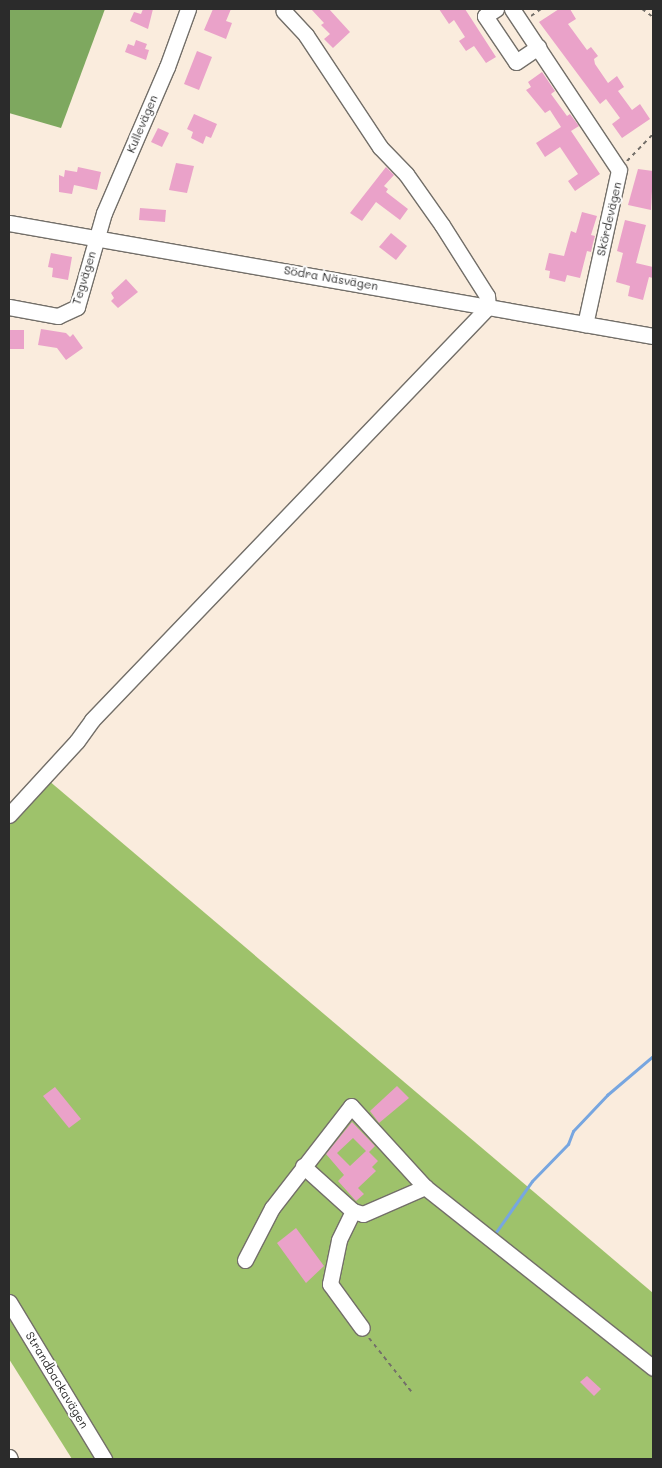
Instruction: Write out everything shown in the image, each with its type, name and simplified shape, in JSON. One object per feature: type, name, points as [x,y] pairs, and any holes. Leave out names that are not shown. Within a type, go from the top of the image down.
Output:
[{"type":"street","name":"Kullevägen","points":[[96,239],[188,9]]},
{"type":"street","points":[[496,9],[485,16],[516,62],[538,47]]},
{"type":"street","name":"Skördevägen","points":[[512,9],[619,170],[585,324]]},
{"type":"street","points":[[9,815],[77,741],[92,720],[488,306],[487,296],[442,225],[406,174],[380,147],[306,35],[281,10]]},
{"type":"street","name":"Södra Näsvägen","points":[[9,223],[96,239],[159,247],[653,336]]},
{"type":"street","name":"Tegvägen","points":[[9,307],[58,316],[75,310],[96,239]]},
{"type":"street","points":[[245,1260],[272,1208],[351,1106],[425,1188],[653,1368]]},
{"type":"street","points":[[304,1166],[353,1211],[363,1214],[425,1188]]},
{"type":"street","points":[[353,1211],[339,1240],[330,1284],[362,1328]]},
{"type":"street","name":"Strandbackavägen","points":[[9,1302],[104,1459]]},
{"type":"path","points":[[642,9],[653,17]]},
{"type":"path","points":[[619,170],[653,134]]},
{"type":"path","points":[[362,1328],[411,1391]]},
{"type":"green space","points":[[9,9],[105,9],[61,128],[9,113]]},
{"type":"green space","points":[[48,780],[653,1293],[653,1459],[72,1459],[9,1359],[9,820]]},
{"type":"building","points":[[143,9],[153,9],[148,29],[130,21],[134,12],[141,14]]},
{"type":"building","points":[[213,9],[231,9],[226,21],[232,23],[226,39],[204,30]]},
{"type":"building","points":[[311,9],[329,9],[350,32],[333,48],[324,39],[330,34],[321,25],[324,23]]},
{"type":"building","points":[[439,9],[465,9],[496,57],[486,63],[474,46],[466,51],[459,41],[465,37],[454,20],[449,24]]},
{"type":"building","points":[[559,9],[570,9],[576,19],[568,24],[587,50],[591,47],[598,56],[594,59],[595,64],[608,83],[617,76],[624,87],[618,91],[632,110],[640,104],[650,119],[622,138],[612,124],[620,118],[606,99],[600,104],[539,22]]},
{"type":"building","points":[[136,40],[147,44],[145,49],[149,50],[146,60],[125,52],[128,44],[134,46]]},
{"type":"building","points":[[197,51],[212,57],[199,90],[184,84]]},
{"type":"building","points":[[542,72],[555,91],[551,94],[567,116],[570,114],[579,126],[571,131],[600,174],[575,191],[568,181],[578,174],[560,147],[545,157],[536,143],[561,127],[550,110],[545,113],[526,90],[531,87],[528,82]]},
{"type":"building","points":[[194,114],[217,124],[211,138],[206,136],[203,144],[191,138],[193,132],[187,129]]},
{"type":"building","points":[[158,128],[169,133],[162,147],[151,142]]},
{"type":"building","points":[[176,163],[194,166],[187,193],[169,190]]},
{"type":"building","points":[[78,167],[101,172],[97,190],[74,185],[72,194],[59,192],[59,175],[64,177],[65,170],[77,172]]},
{"type":"building","points":[[386,167],[394,175],[384,186],[388,189],[386,192],[408,209],[400,220],[376,202],[362,221],[350,213]]},
{"type":"building","points":[[638,169],[653,171],[651,210],[628,205]]},
{"type":"building","points":[[140,208],[166,210],[165,222],[139,220]]},
{"type":"building","points":[[582,212],[597,216],[591,235],[595,236],[591,252],[587,251],[580,278],[567,275],[565,282],[549,278],[550,271],[545,270],[549,253],[564,256],[571,231],[576,233]]},
{"type":"building","points":[[625,220],[646,225],[636,263],[653,267],[653,278],[649,277],[643,300],[628,296],[630,286],[616,282],[623,253],[617,251]]},
{"type":"building","points":[[391,233],[407,246],[396,260],[379,247]]},
{"type":"building","points":[[51,253],[72,257],[68,280],[52,277],[53,268],[48,267]]},
{"type":"building","points":[[126,279],[138,292],[118,308],[111,301],[114,298],[111,293]]},
{"type":"building","points":[[41,329],[66,333],[70,337],[73,334],[83,348],[66,360],[57,348],[38,345]]},
{"type":"building","points":[[9,330],[24,330],[24,349],[9,349]]},
{"type":"building","points":[[397,1086],[409,1098],[379,1123],[370,1111]]},
{"type":"building","points":[[55,1087],[81,1119],[69,1128],[43,1096]]},
{"type":"building","points":[[352,1122],[375,1146],[369,1152],[378,1161],[372,1167],[376,1171],[358,1188],[364,1194],[356,1201],[338,1181],[344,1175],[326,1154]],"holes":[[[353,1138],[366,1151],[350,1166],[337,1153]]]},
{"type":"building","points":[[296,1228],[324,1266],[306,1283],[277,1243]]},
{"type":"building","points":[[587,1376],[601,1389],[594,1396],[580,1382]]},
{"type":"waterway","points":[[496,1232],[532,1181],[568,1144],[573,1131],[607,1095],[653,1056]]}]
